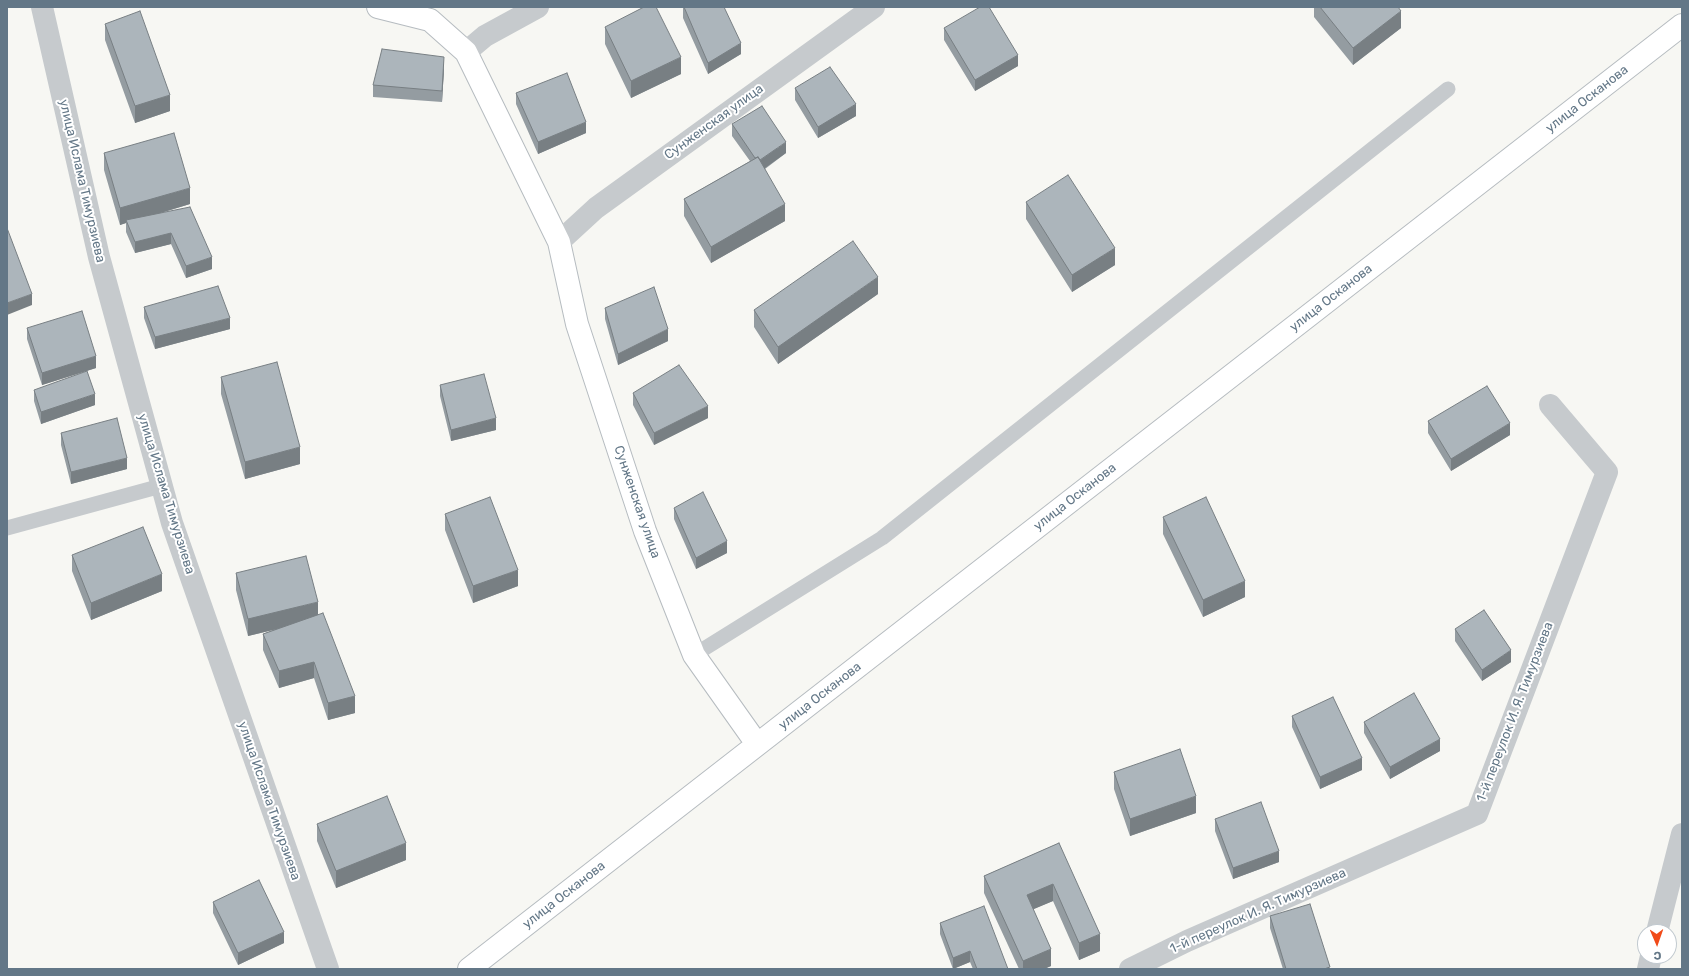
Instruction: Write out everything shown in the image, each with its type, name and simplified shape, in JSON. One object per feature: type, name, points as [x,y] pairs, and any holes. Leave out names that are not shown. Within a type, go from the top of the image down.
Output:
[{"type":"main road","name":"Сунженская улица","points":[[378,7],[430,20],[466,52],[559,242],[578,324],[638,509],[694,655],[757,744]]},
{"type":"main road","name":"улица Осканова","points":[[469,969],[1682,25]]},
{"type":"street","name":"улица Ислама Тимурзиева","points":[[42,7],[99,257],[161,486],[172,523],[328,969]]},
{"type":"street","points":[[466,52],[485,36],[538,7]]},
{"type":"street","name":"Сунженская улица","points":[[559,242],[596,208],[874,7]]},
{"type":"street","name":"1-й переулок И. Я. Тимурзиева","points":[[1130,969],[1187,942],[1477,814],[1607,472],[1550,405]]},
{"type":"street","points":[[1659,924],[1682,834]]},
{"type":"lane","points":[[694,655],[882,538],[1448,88]]},
{"type":"lane","points":[[7,528],[161,486]]},
{"type":"building","points":[[644,7],[656,7],[681,57],[631,81],[605,27]]},
{"type":"building","points":[[684,7],[724,7],[741,43],[708,63]]},
{"type":"building","points":[[980,7],[989,7],[1018,55],[975,80],[944,28]]},
{"type":"building","points":[[1320,7],[1398,7],[1401,11],[1353,48]]},
{"type":"building","points":[[140,11],[170,95],[135,106],[105,24]]},
{"type":"building","points":[[382,49],[444,57],[442,91],[373,85]]},
{"type":"building","points":[[830,67],[856,104],[818,127],[795,88]]},
{"type":"building","points":[[567,73],[586,122],[538,142],[516,93]]},
{"type":"building","points":[[762,106],[786,142],[760,160],[758,157],[755,158],[732,124]]},
{"type":"building","points":[[174,133],[190,188],[120,208],[104,153]]},
{"type":"building","points":[[758,157],[785,204],[711,247],[684,199]]},
{"type":"building","points":[[1068,175],[1115,248],[1072,275],[1026,202]]},
{"type":"building","points":[[190,207],[212,257],[186,266],[171,233],[135,242],[126,220]]},
{"type":"building","points":[[7,228],[32,294],[7,303]]},
{"type":"building","points":[[853,241],[878,277],[778,347],[754,310]]},
{"type":"building","points":[[218,286],[230,318],[155,337],[144,307]]},
{"type":"building","points":[[654,287],[668,329],[618,354],[605,308]]},
{"type":"building","points":[[82,311],[96,356],[42,373],[27,328]]},
{"type":"building","points":[[277,362],[300,447],[245,462],[221,377]]},
{"type":"building","points":[[679,365],[708,406],[654,433],[633,393]]},
{"type":"building","points":[[87,371],[95,394],[41,412],[34,390]]},
{"type":"building","points":[[484,374],[496,418],[451,430],[440,385]]},
{"type":"building","points":[[1487,386],[1510,423],[1451,459],[1428,421]]},
{"type":"building","points":[[117,418],[127,458],[71,472],[61,433]]},
{"type":"building","points":[[703,492],[727,541],[696,558],[674,508]]},
{"type":"building","points":[[490,497],[518,570],[473,586],[445,514]]},
{"type":"building","points":[[1206,497],[1245,581],[1203,600],[1163,517]]},
{"type":"building","points":[[143,527],[162,574],[91,603],[72,555]]},
{"type":"building","points":[[306,556],[318,602],[248,619],[236,573]]},
{"type":"building","points":[[1484,610],[1511,650],[1482,670],[1455,629]]},
{"type":"building","points":[[323,613],[355,696],[328,703],[314,662],[279,671],[263,634]]},
{"type":"building","points":[[1414,693],[1440,739],[1390,767],[1364,722]]},
{"type":"building","points":[[1333,697],[1362,758],[1320,777],[1292,716]]},
{"type":"building","points":[[1180,749],[1196,796],[1130,819],[1114,772]]},
{"type":"building","points":[[387,796],[406,843],[336,871],[317,824]]},
{"type":"building","points":[[1261,802],[1279,851],[1233,868],[1215,819]]},
{"type":"building","points":[[1059,843],[1100,934],[1079,943],[1053,884],[1027,895],[1051,949],[1023,961],[984,876]]},
{"type":"building","points":[[259,880],[284,932],[238,953],[213,902]]},
{"type":"building","points":[[1310,904],[1330,967],[1324,969],[1286,969],[1270,916]]},
{"type":"building","points":[[984,906],[1008,969],[977,969],[970,951],[953,958],[940,923]]}]
